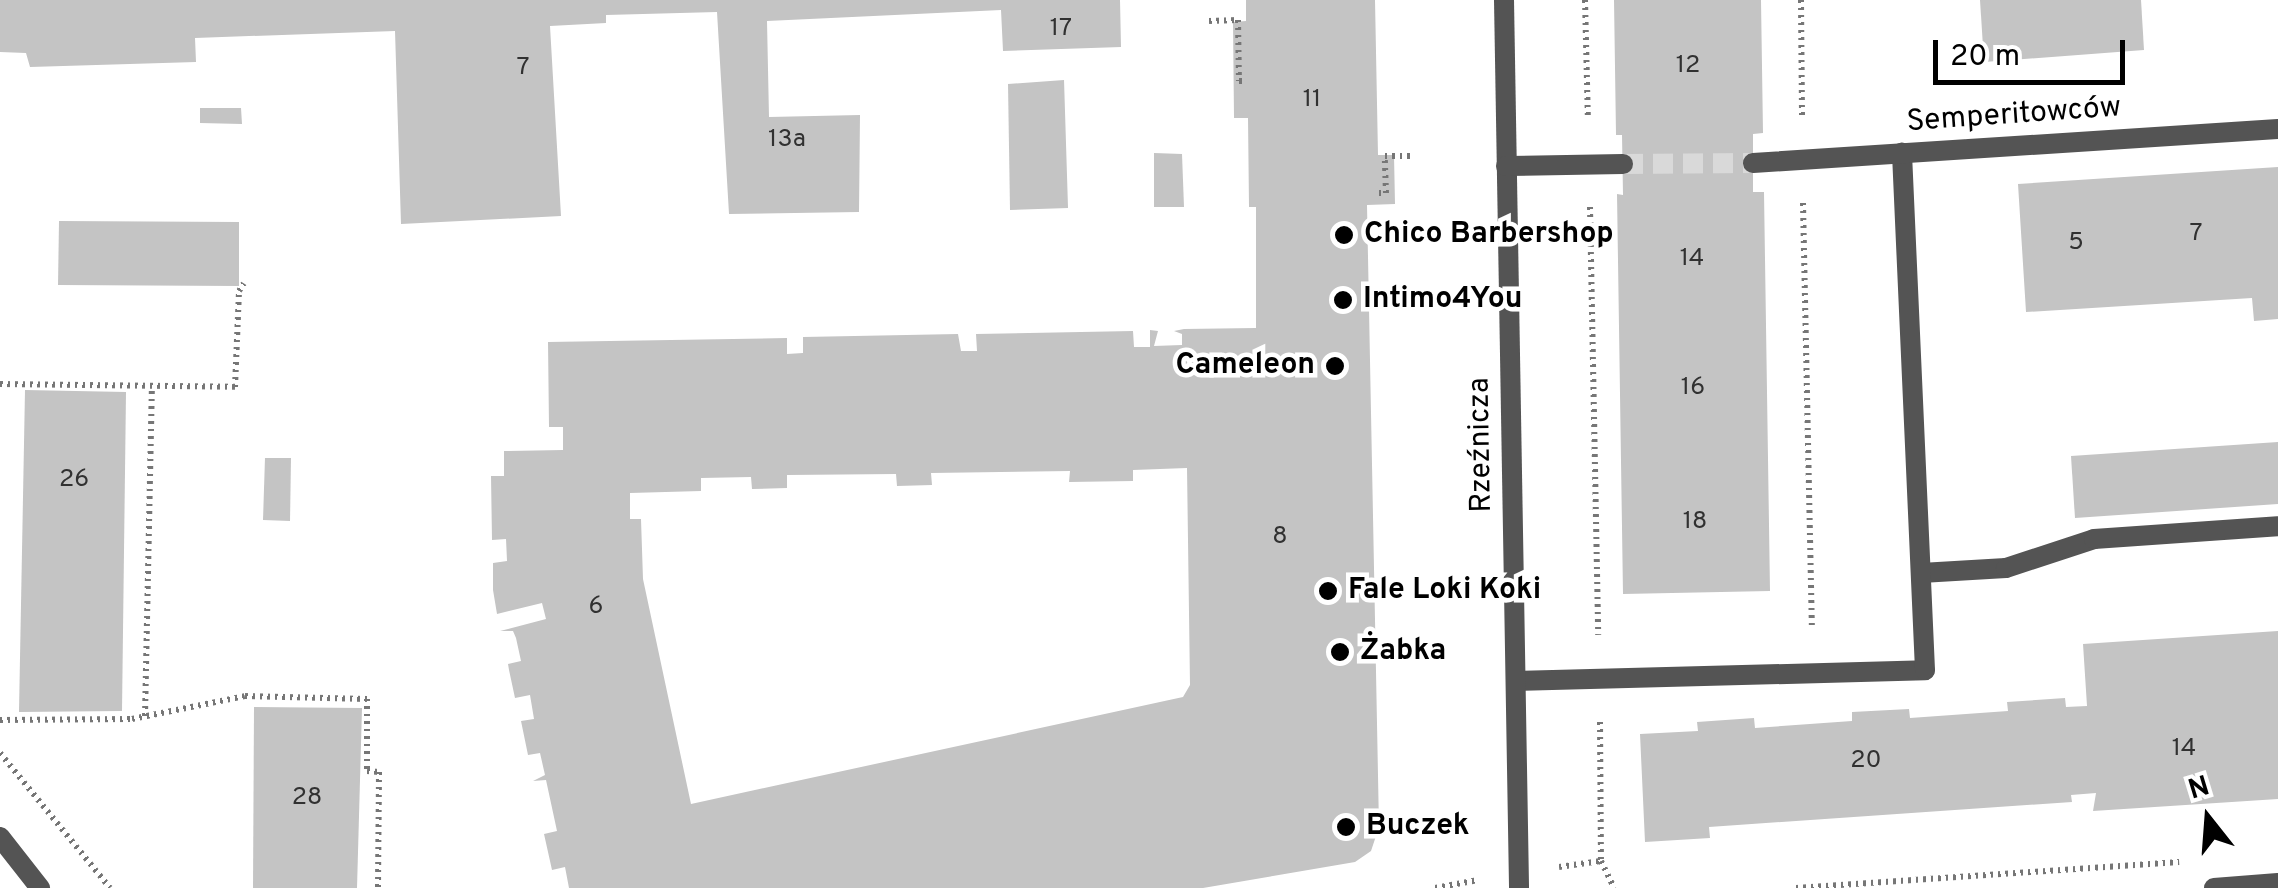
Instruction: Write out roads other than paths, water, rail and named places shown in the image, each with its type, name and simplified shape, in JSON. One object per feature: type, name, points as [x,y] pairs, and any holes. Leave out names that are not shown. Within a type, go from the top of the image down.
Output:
[{"type":"street","name":"Rzeźnicza","points":[[1504,0],[1519,888]]},
{"type":"street","name":"Semperitowców","points":[[1753,162],[2278,128]]},
{"type":"street","points":[[1517,681],[1813,677],[1925,670],[1902,153]]},
{"type":"street","points":[[1506,166],[1622,164]]},
{"type":"street","points":[[1921,573],[2006,568],[2094,539],[2278,526]]},
{"type":"street","points":[[0,837],[40,888]]},
{"type":"street","points":[[2214,888],[2278,883]]},
{"type":"tunnel","points":[[1623,164],[1753,163]]},
{"type":"place","name":"Chico Barbershop","points":[[1344,235]]},
{"type":"place","name":"Intimo4You","points":[[1343,300]]},
{"type":"place","name":"Cameleon","points":[[1335,366]]},
{"type":"place","name":"Fale Loki Koki","points":[[1328,591]]},
{"type":"place","name":"Żabka","points":[[1340,652]]},
{"type":"place","name":"Buczek","points":[[1346,827]]}]
